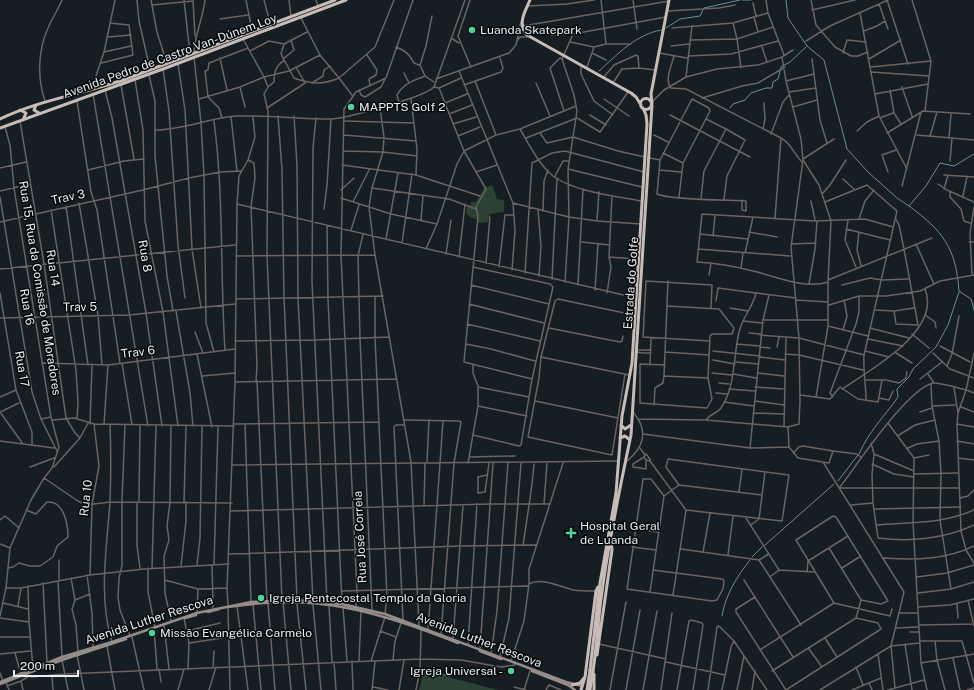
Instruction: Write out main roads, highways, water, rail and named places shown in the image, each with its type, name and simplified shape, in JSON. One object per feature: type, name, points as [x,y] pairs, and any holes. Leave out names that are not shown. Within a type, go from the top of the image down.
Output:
[{"type":"highway","name":"Avenida Pedro de Castro Van-Dúnem Loy","points":[[0,128],[178,64],[192,55],[335,0]]},
{"type":"highway","name":"Avenida Pedro de Castro Van-Dúnem Loy","points":[[0,119],[19,110],[45,101],[92,90],[243,39],[346,0]]},
{"type":"highway","name":"Estrada do Golfe","points":[[530,0],[523,18],[522,26],[529,37],[562,57],[628,91],[636,98],[646,115],[646,157],[630,441],[624,463],[610,538]]},
{"type":"highway","name":"Estrada do Golfe","points":[[600,583],[613,508],[621,424],[630,376],[644,172],[652,104],[651,94],[669,1]]},
{"type":"highway","points":[[644,99],[650,100],[652,104],[648,110],[642,107],[644,99]]},
{"type":"highway","points":[[37,104],[34,110],[38,113],[42,113]]},
{"type":"highway","points":[[19,110],[26,113],[22,120]]},
{"type":"highway","points":[[621,424],[623,428],[627,429],[631,424]]},
{"type":"highway","points":[[619,440],[622,436],[625,436],[628,437],[630,441]]},
{"type":"highway","points":[[600,583],[595,591],[585,676],[581,688],[589,688],[594,690],[594,676],[612,550],[610,538]]},
{"type":"highway","points":[[591,671],[610,538]]},
{"type":"highway","points":[[589,688],[600,583]]},
{"type":"highway","points":[[572,684],[580,683],[585,676]]},
{"type":"main road","name":"Avenida Luther Rescova","points":[[154,628],[213,608],[252,603],[297,601],[343,605],[372,610],[402,621],[530,671],[574,690]]},
{"type":"main road","name":"Avenida Luther Rescova","points":[[2,683],[29,675],[62,658],[184,618],[228,606],[252,603]]},
{"type":"main road","name":"Avenida Luther Rescova","points":[[343,605],[385,615]]},
{"type":"main road","name":"Avenida Luther Rescova","points":[[420,628],[453,639],[581,688]]},
{"type":"main road","name":"Avenida Luther Rescova","points":[[78,653],[106,646],[131,636]]},
{"type":"main road","name":"Avenida Luther Rescova","points":[[2,683],[33,668],[48,664]]},
{"type":"waterway","points":[[666,28],[680,19],[700,16],[704,8],[740,0]]},
{"type":"waterway","points":[[742,0],[751,0]]},
{"type":"waterway","points":[[786,0],[788,18],[807,46],[824,60],[847,149],[868,172],[897,198],[909,206]]},
{"type":"waterway","points":[[599,71],[627,46],[643,36],[661,30]]},
{"type":"waterway","points":[[730,108],[733,104],[745,100],[751,93],[766,88],[772,88],[773,82],[778,79],[781,67],[790,62],[806,47]]},
{"type":"waterway","points":[[974,154],[954,166],[940,163],[926,186],[909,206],[931,224],[946,242],[955,263],[959,291],[971,299],[974,310]]},
{"type":"waterway","points":[[859,454],[872,431],[898,397],[897,389],[909,377],[913,369],[936,347],[948,325],[959,292]]},
{"type":"waterway","points":[[838,481],[858,455]]},
{"type":"waterway","points":[[765,545],[834,484]]},
{"type":"waterway","points":[[752,557],[762,547]]},
{"type":"waterway","points":[[722,616],[732,586],[750,560]]},
{"type":"place","name":"Luanda Skatepark","points":[[472,30]]},
{"type":"place","name":"MAPPTS Golf 2","points":[[351,107]]},
{"type":"place","name":"Hospital Geral de Luanda","points":[[571,533]]},
{"type":"place","name":"Igreja Pentecostal Templo da Gloria","points":[[261,598]]},
{"type":"place","name":"Missão Evangélica Carmelo","points":[[152,633]]},
{"type":"place","name":"Igreja Universal -","points":[[511,671]]}]
